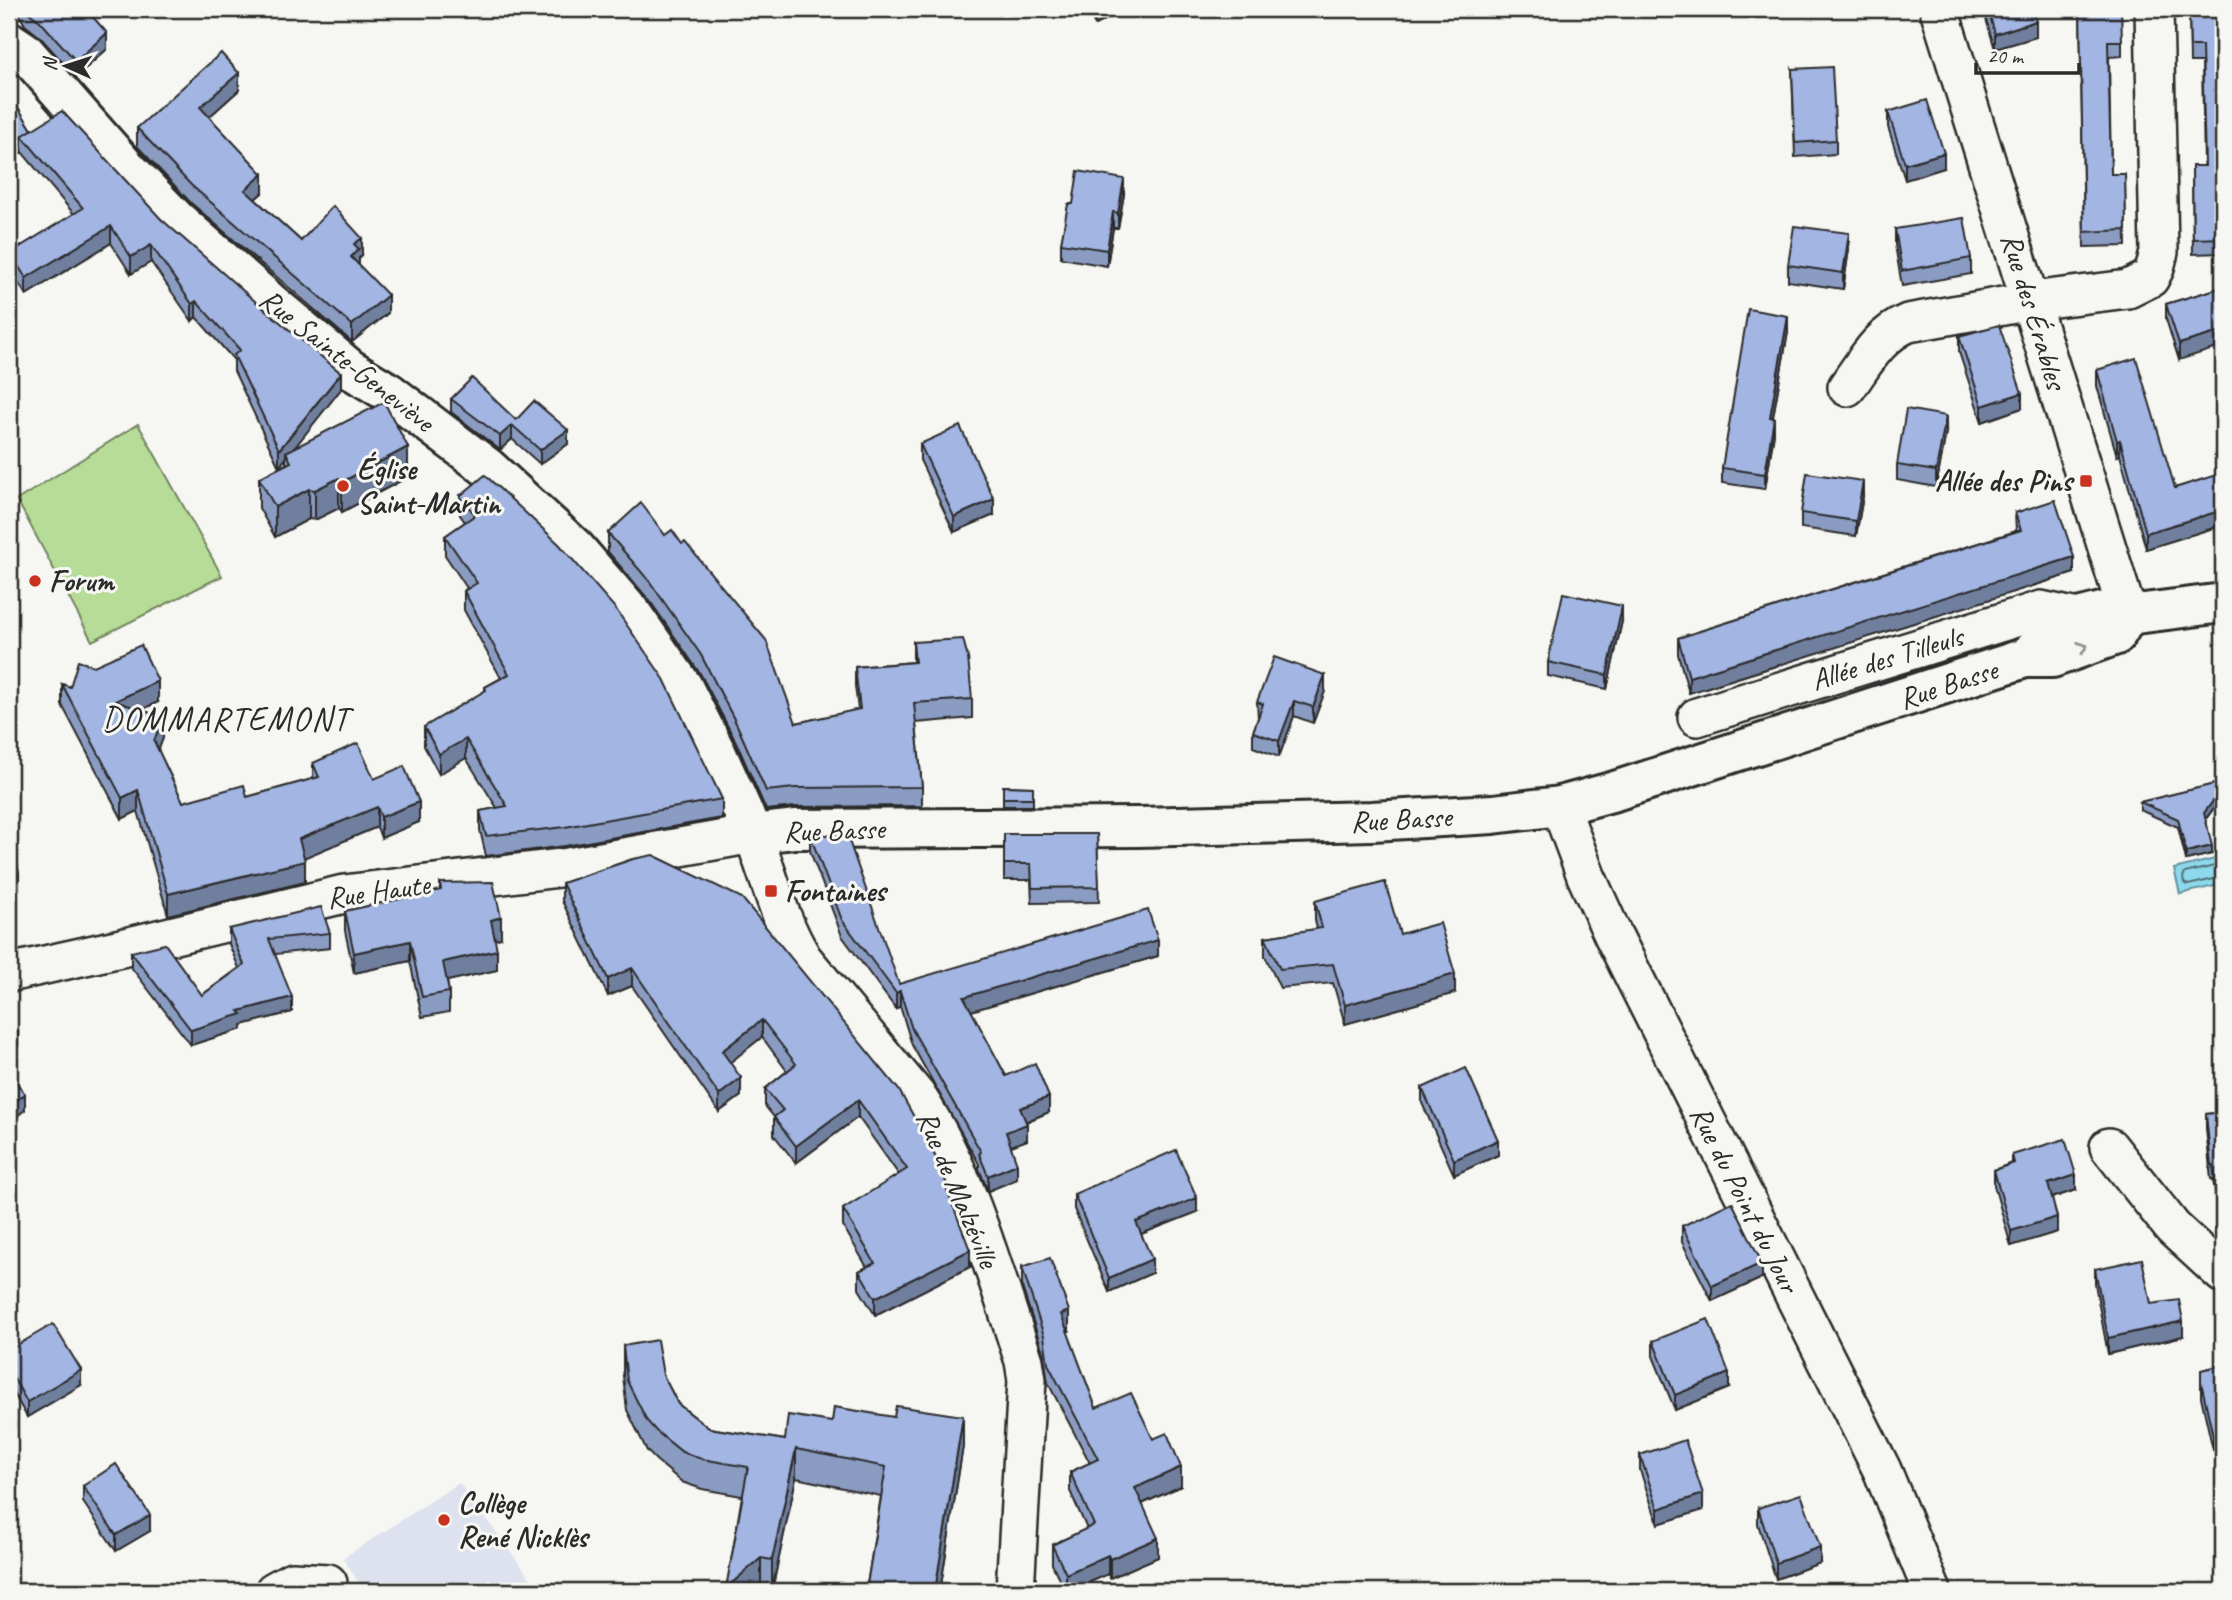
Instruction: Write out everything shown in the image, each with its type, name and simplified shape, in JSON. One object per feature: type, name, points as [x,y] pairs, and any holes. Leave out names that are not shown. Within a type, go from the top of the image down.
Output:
[{"type":"street","name":"Rue des Érables","points":[[1939,9],[2128,614]]},
{"type":"street","points":[[1847,387],[1877,344],[1893,329],[1908,323],[2031,301],[2128,289],[2150,278],[2159,251],[2154,9]]},
{"type":"street","name":"Rue Sainte-Geneviève","points":[[9,41],[24,51],[125,166],[176,219],[350,369],[388,392],[488,468],[576,548],[632,614],[683,687],[718,754],[753,834]]},
{"type":"street","points":[[2128,614],[2223,603]]},
{"type":"street","name":"Allée des Tilleuls","points":[[1696,717],[2041,610],[2078,618]]},
{"type":"street","name":"Rue Basse","points":[[753,834],[795,829],[1139,827],[1372,821],[1493,814],[1560,806],[1615,791],[2025,658],[2052,658],[2116,635],[2128,614],[2110,610],[2078,618],[2057,628],[2025,658]]},
{"type":"street","name":"Rue du Point du Jour","points":[[1560,806],[1586,876],[1624,958],[1882,1470],[1931,1591]]},
{"type":"street","name":"Rue Haute","points":[[9,973],[344,894],[568,867],[753,834]]},
{"type":"street","name":"Rue de Malzéville","points":[[753,834],[771,891],[794,945],[926,1110],[948,1152],[985,1243],[1024,1361],[1027,1380],[1015,1591]]},
{"type":"street","points":[[2109,1147],[2173,1228],[2223,1274]]},
{"type":"street","points":[[274,1591],[292,1581],[328,1583]]},
{"type":"shaded area","name":"Collège René Nicklès","points":[[459,1483],[540,1591],[364,1591],[343,1558]]},
{"type":"green space","points":[[138,424],[222,576],[92,641],[17,500]]},
{"type":"water","points":[[2223,857],[2223,884],[2180,894],[2174,869]]},
{"type":"building","points":[[24,9],[86,9],[107,33],[76,61],[40,21]]},
{"type":"building","points":[[1988,9],[2032,9],[2036,21],[1995,34]]},
{"type":"building","points":[[2080,9],[2121,9],[2122,41],[2108,41],[2111,174],[2125,174],[2126,230],[2084,232]]},
{"type":"building","points":[[2189,9],[2223,9],[2223,238],[2193,239],[2192,166],[2205,166],[2202,46],[2190,46]]},
{"type":"building","points":[[221,53],[239,73],[200,107],[263,174],[245,190],[301,241],[333,206],[362,238],[354,244],[359,249],[351,257],[388,295],[352,325],[191,185],[137,128]]},
{"type":"building","points":[[1832,67],[1836,140],[1795,143],[1792,69]]},
{"type":"building","points":[[9,93],[32,130],[9,145]]},
{"type":"building","points":[[1927,100],[1944,153],[1905,164],[1888,112]]},
{"type":"building","points":[[62,111],[161,219],[341,373],[279,450],[234,355],[240,350],[196,301],[192,304],[151,245],[131,257],[111,226],[26,278],[10,253],[83,208],[22,136]]},
{"type":"building","points":[[1078,171],[1124,179],[1118,213],[1113,212],[1107,250],[1061,243],[1068,204],[1073,204]]},
{"type":"building","points":[[1964,218],[1971,258],[1902,271],[1895,229]]},
{"type":"building","points":[[1794,226],[1849,233],[1843,273],[1788,265]]},
{"type":"building","points":[[2223,287],[2223,331],[2179,344],[2166,304]]},
{"type":"building","points":[[1748,309],[1788,316],[1770,417],[1774,418],[1765,474],[1722,468]]},
{"type":"building","points":[[1999,325],[2022,393],[1982,406],[1959,336]]},
{"type":"building","points":[[2136,358],[2175,488],[2223,473],[2223,510],[2146,533],[2097,370]]},
{"type":"building","points":[[472,378],[516,420],[534,401],[568,430],[540,450],[512,425],[500,436],[451,399]]},
{"type":"building","points":[[384,402],[408,447],[342,482],[339,478],[315,490],[309,489],[275,507],[259,478],[291,462],[286,452]]},
{"type":"building","points":[[1906,409],[1946,416],[1936,471],[1897,465]]},
{"type":"building","points":[[960,426],[994,499],[954,517],[920,444]]},
{"type":"building","points":[[1807,473],[1863,481],[1856,521],[1801,513]]},
{"type":"building","points":[[485,475],[559,544],[615,608],[664,679],[722,799],[565,827],[486,836],[480,811],[507,806],[466,739],[439,754],[424,727],[509,674],[464,591],[477,583],[445,536],[475,515],[460,496]]},
{"type":"building","points":[[2055,500],[2074,557],[1689,677],[1678,638],[2021,530],[2015,513]]},
{"type":"building","points":[[641,503],[665,535],[672,530],[682,544],[685,542],[766,640],[796,723],[860,709],[855,667],[915,662],[913,642],[963,639],[968,658],[972,699],[914,703],[922,787],[795,788],[766,791],[737,725],[701,655],[650,582],[608,533]]},
{"type":"building","points":[[1563,593],[1622,606],[1607,675],[1548,662]]},
{"type":"building","points":[[141,645],[158,681],[115,701],[163,717],[154,741],[183,802],[244,785],[247,797],[319,777],[313,763],[358,743],[374,779],[404,766],[419,802],[381,817],[377,807],[299,839],[305,861],[168,894],[138,790],[122,798],[62,684],[70,687],[78,661],[94,666]]},
{"type":"building","points":[[1274,657],[1325,675],[1313,707],[1294,701],[1279,741],[1253,732],[1263,704],[1257,702]]},
{"type":"building","points":[[2223,782],[2223,788],[2204,813],[2212,846],[2186,852],[2178,819],[2140,802]]},
{"type":"building","points":[[1003,786],[1033,787],[1033,798],[1003,798]]},
{"type":"building","points":[[9,822],[19,874],[9,876]]},
{"type":"building","points":[[1004,834],[1097,834],[1099,887],[1032,888],[1031,864],[1004,864]]},
{"type":"building","points":[[810,835],[847,835],[899,984],[1148,910],[1158,940],[964,997],[1006,1076],[1035,1063],[1049,1097],[1020,1108],[1027,1124],[1006,1132],[1017,1164],[988,1176],[979,1154],[981,1152],[912,1029],[900,991],[896,993],[842,920]]},
{"type":"building","points":[[653,855],[742,898],[899,1090],[932,1149],[970,1250],[875,1298],[859,1271],[875,1263],[843,1209],[907,1169],[858,1100],[796,1146],[774,1117],[783,1110],[765,1089],[796,1064],[762,1020],[722,1051],[741,1078],[719,1095],[632,968],[608,979],[562,883]]},
{"type":"building","points":[[493,882],[501,917],[491,920],[497,950],[443,962],[449,992],[422,997],[410,941],[354,953],[345,911],[441,890],[440,883]]},
{"type":"building","points":[[1385,882],[1400,934],[1440,923],[1455,974],[1345,1005],[1333,964],[1280,969],[1265,937],[1322,928],[1315,901]]},
{"type":"building","points":[[321,907],[330,933],[269,939],[292,997],[239,1011],[242,1014],[191,1030],[131,952],[165,944],[202,995],[244,965],[229,929]]},
{"type":"building","points":[[9,1019],[18,1032],[9,1038]]},
{"type":"building","points":[[1466,1068],[1498,1140],[1454,1160],[1422,1088]]},
{"type":"building","points":[[9,1072],[25,1094],[9,1106]]},
{"type":"building","points":[[2223,1112],[2223,1184],[2216,1185],[2211,1165],[2206,1114]]},
{"type":"building","points":[[2065,1139],[2076,1175],[2048,1184],[2057,1217],[2011,1231],[1994,1170],[2014,1163],[2012,1155]]},
{"type":"building","points":[[1176,1150],[1197,1198],[1136,1222],[1152,1259],[1109,1278],[1074,1194]]},
{"type":"building","points":[[1732,1202],[1762,1263],[1712,1286],[1682,1226]]},
{"type":"building","points":[[1050,1258],[1069,1311],[1061,1314],[1096,1408],[1131,1393],[1153,1439],[1167,1433],[1181,1467],[1135,1488],[1158,1538],[1110,1559],[1108,1555],[1066,1574],[1052,1545],[1094,1525],[1070,1472],[1098,1459],[1048,1364],[1044,1336],[1022,1267]]},
{"type":"building","points":[[2142,1259],[2151,1304],[2179,1300],[2183,1321],[2108,1338],[2095,1269]]},
{"type":"building","points":[[1708,1319],[1729,1373],[1675,1395],[1653,1341]]},
{"type":"building","points":[[53,1324],[81,1370],[27,1402],[9,1370],[9,1350]]},
{"type":"building","points":[[657,1340],[663,1375],[678,1404],[709,1428],[785,1440],[788,1415],[832,1422],[834,1407],[894,1417],[896,1406],[963,1416],[935,1591],[866,1591],[886,1467],[796,1449],[772,1560],[761,1558],[726,1588],[748,1467],[702,1459],[682,1452],[647,1421],[627,1381],[623,1346]]},
{"type":"building","points":[[2223,1365],[2223,1433],[2213,1436],[2201,1382],[2201,1370]]},
{"type":"building","points":[[1685,1440],[1703,1494],[1658,1509],[1640,1455]]},
{"type":"building","points":[[116,1464],[150,1515],[116,1535],[83,1486]]},
{"type":"building","points":[[1801,1494],[1820,1547],[1776,1563],[1758,1508]]},
{"type":"place","name":"Allée des Pins","points":[[2086,481]]},
{"type":"place","name":"Église Saint-Martin","points":[[343,486]]},
{"type":"place","name":"Forum","points":[[35,581]]},
{"type":"place","name":"Fontaines","points":[[771,891]]},
{"type":"place","name":"Collège René Nicklès","points":[[444,1520]]},
{"type":"district","name":"DOMMARTEMONT","points":[[226,718]]}]
